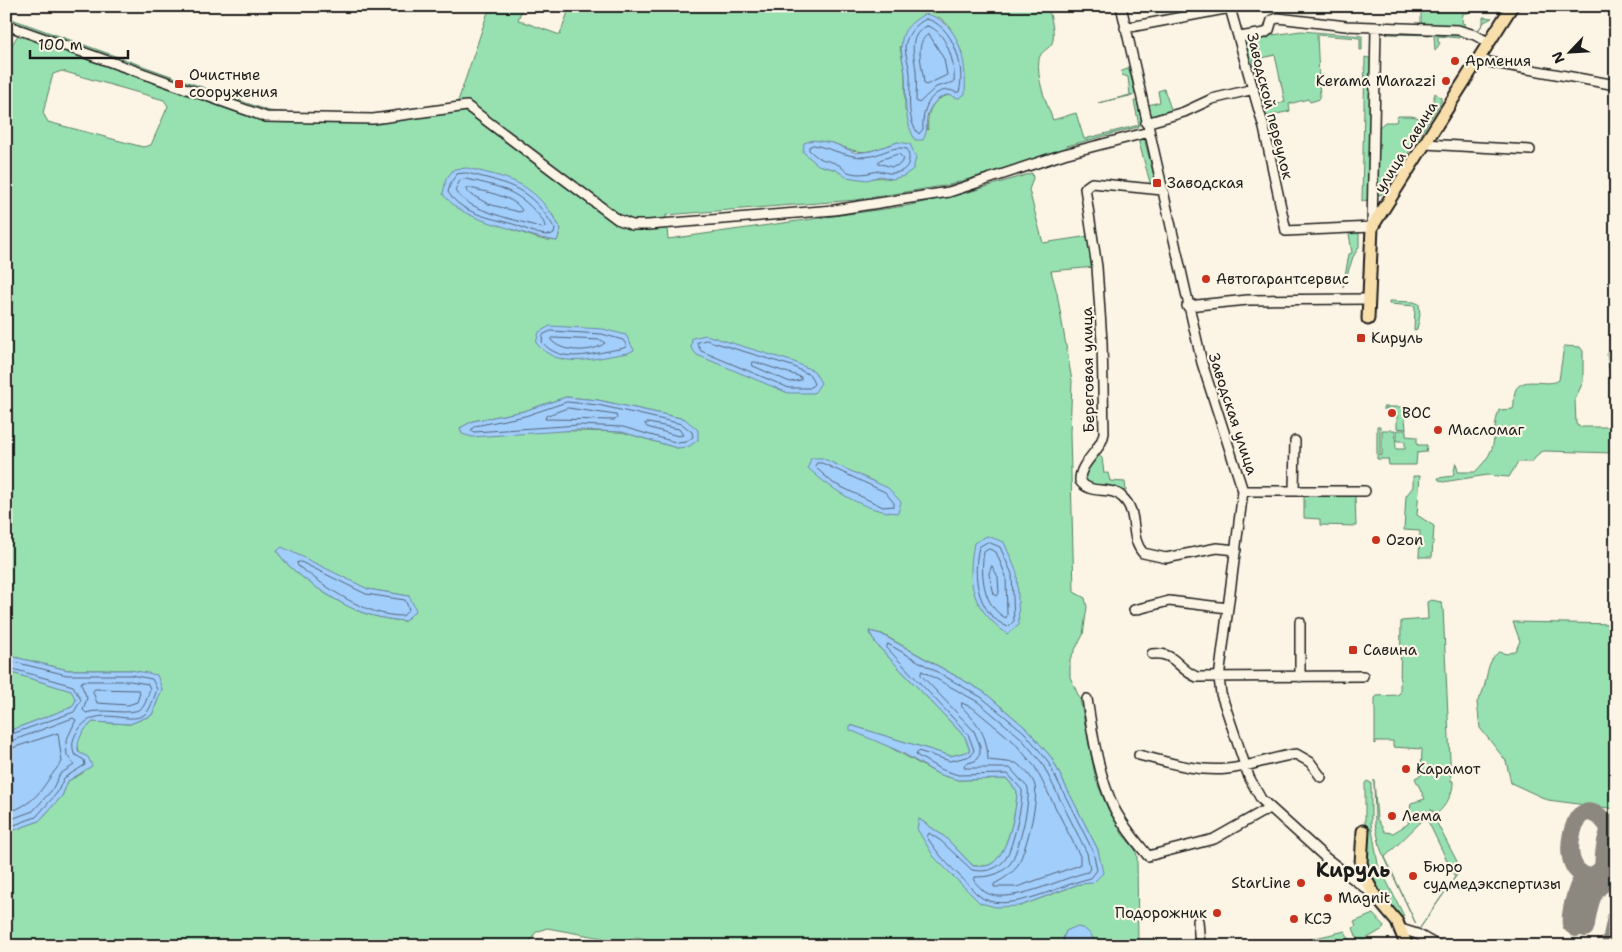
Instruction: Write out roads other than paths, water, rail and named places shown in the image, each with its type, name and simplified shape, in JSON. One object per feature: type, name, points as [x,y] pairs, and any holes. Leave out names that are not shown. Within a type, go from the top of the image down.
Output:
[{"type":"main road","name":"улица Савина","points":[[1368,319],[1372,227],[1512,6]]},
{"type":"main road","points":[[1363,831],[1362,870],[1375,896],[1401,930],[1407,946]]},
{"type":"street","name":"Заводская улица","points":[[1121,6],[1187,306],[1202,363],[1243,491],[1219,678],[1221,694],[1254,789],[1269,808],[1326,858],[1375,896]]},
{"type":"street","name":"Заводской переулок","points":[[1125,28],[1230,8],[1254,89],[1286,231],[1372,227]]},
{"type":"street","points":[[1239,37],[1265,33],[1272,20],[1278,18],[1376,28],[1458,30],[1475,35],[1489,43]]},
{"type":"street","points":[[6,25],[266,117],[373,119],[467,106],[617,219],[632,224],[648,225],[834,210],[949,192],[1148,128],[1212,99],[1254,89]]},
{"type":"street","name":"улица Савина","points":[[1372,227],[1376,28]]},
{"type":"street","points":[[1478,60],[1616,85]]},
{"type":"street","points":[[1425,144],[1530,150]]},
{"type":"street","name":"Береговая улица","points":[[1162,190],[1092,183],[1085,188],[1097,267],[1102,342],[1104,433],[1102,442],[1081,471],[1080,481],[1090,490],[1119,494],[1124,499],[1134,516],[1133,532],[1143,553],[1166,558],[1217,548],[1236,550]]},
{"type":"street","points":[[1187,306],[1248,300],[1369,299]]},
{"type":"street","points":[[1294,491],[1295,441]]},
{"type":"street","points":[[1243,491],[1366,490]]},
{"type":"street","points":[[1134,610],[1169,601],[1228,608]]},
{"type":"street","points":[[1300,622],[1300,677]]},
{"type":"street","points":[[1152,654],[1166,654],[1187,672],[1198,677],[1363,676]]},
{"type":"street","points":[[1087,699],[1103,780],[1115,809],[1128,832],[1148,856],[1214,839],[1269,808]]},
{"type":"street","points":[[1139,754],[1193,768],[1212,770],[1296,754],[1310,762],[1321,777]]},
{"type":"street","points":[[1198,921],[1200,946]]},
{"type":"street","points":[[1401,930],[1417,934],[1438,946]]},
{"type":"water","points":[[925,14],[937,18],[954,34],[965,69],[965,94],[959,98],[948,95],[941,97],[928,113],[923,140],[915,140],[908,122],[901,45],[903,35],[909,25]]},
{"type":"water","points":[[813,140],[833,143],[856,153],[871,151],[898,142],[910,144],[916,158],[913,169],[904,176],[892,179],[880,176],[867,180],[846,177],[836,170],[818,165],[803,152],[804,143]]},
{"type":"water","points":[[467,168],[512,180],[533,193],[542,202],[561,229],[557,241],[483,220],[457,208],[443,194],[446,179],[454,169]]},
{"type":"water","points":[[550,326],[603,329],[626,335],[634,350],[628,353],[592,359],[567,360],[556,357],[546,352],[536,343],[539,332]]},
{"type":"water","points":[[706,335],[794,362],[814,371],[821,383],[814,393],[788,393],[697,355],[691,348],[692,338]]},
{"type":"water","points":[[566,397],[598,400],[685,419],[698,430],[698,440],[688,447],[677,448],[622,432],[578,430],[472,437],[462,434],[460,428],[473,421],[524,411]]},
{"type":"water","points":[[811,458],[822,458],[888,488],[901,502],[898,513],[873,509],[838,492],[808,468]]},
{"type":"water","points":[[987,536],[1004,542],[1017,573],[1019,625],[1007,634],[986,615],[975,595],[972,584],[971,572],[974,543]]},
{"type":"water","points":[[282,547],[368,589],[409,596],[416,610],[405,621],[393,620],[356,610],[336,600],[291,568],[277,551]]},
{"type":"water","points":[[869,631],[881,634],[984,692],[1027,729],[1051,757],[1098,850],[1103,873],[1093,883],[1079,884],[1020,906],[996,907],[980,903],[934,857],[917,829],[919,819],[945,837],[973,866],[987,866],[995,861],[1006,844],[1010,833],[1017,791],[1007,779],[958,780],[938,774],[901,752],[850,730],[850,725],[951,756],[970,751],[965,737],[876,644]]},
{"type":"water","points":[[6,655],[68,670],[131,670],[157,675],[162,689],[152,715],[130,724],[93,722],[89,725],[80,738],[78,752],[88,757],[92,766],[68,781],[62,796],[39,821],[6,833],[6,732],[72,707],[76,700],[71,691],[6,671]]},
{"type":"water","points":[[1075,927],[1086,930],[1097,946],[1065,946],[1063,939],[1066,931]]},
{"type":"place","name":"Армения","points":[[1455,61]]},
{"type":"place","name":"Kerama Marazzi","points":[[1446,81]]},
{"type":"place","name":"Очистные сооружения","points":[[179,84]]},
{"type":"place","name":"Заводская","points":[[1157,183]]},
{"type":"place","name":"Автогарантсервис","points":[[1206,279]]},
{"type":"place","name":"Кируль","points":[[1361,338]]},
{"type":"place","name":"ВОС","points":[[1392,413]]},
{"type":"place","name":"Масломаг","points":[[1438,430]]},
{"type":"place","name":"Ozon","points":[[1376,540]]},
{"type":"place","name":"Савина","points":[[1353,650]]},
{"type":"place","name":"Карамот","points":[[1406,769]]},
{"type":"place","name":"Лема","points":[[1392,816]]},
{"type":"place","name":"Бюро судмедэкспертизы","points":[[1413,876]]},
{"type":"place","name":"StarLine","points":[[1301,883]]},
{"type":"place","name":"Magnit","points":[[1328,898]]},
{"type":"place","name":"Подорожник","points":[[1217,913]]},
{"type":"place","name":"КСЭ","points":[[1294,919]]},
{"type":"district","name":"Кируль","points":[[1353,870]]}]
